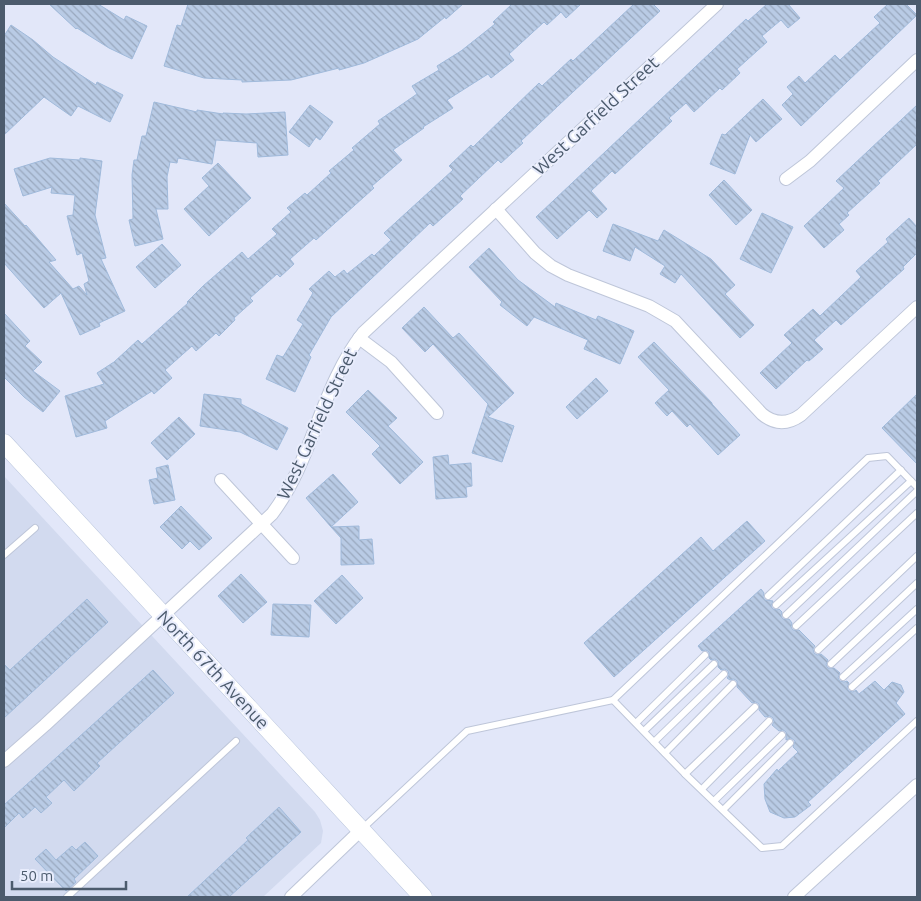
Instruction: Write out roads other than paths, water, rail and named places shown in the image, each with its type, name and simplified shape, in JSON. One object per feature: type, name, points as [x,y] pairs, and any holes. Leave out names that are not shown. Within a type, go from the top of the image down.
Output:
[{"type":"main road","name":"North 67th Avenue","points":[[4,443],[423,897]]},
{"type":"street","name":"West Garfield Street","points":[[4,761],[46,725],[272,514],[287,492],[342,366],[359,338],[372,323],[718,4]]},
{"type":"street","points":[[786,179],[810,161],[917,60]]},
{"type":"street","points":[[496,210],[536,253],[551,266],[568,275],[649,306],[667,316],[682,328],[762,414],[774,422],[781,423],[795,420],[917,307]]},
{"type":"street","points":[[359,338],[390,362],[437,413]]},
{"type":"street","points":[[221,480],[293,558]]},
{"type":"street","points":[[794,897],[917,784]]},
{"type":"street","points":[[291,897],[361,830]]},
{"type":"lane","points":[[361,830],[467,731],[613,700],[868,458],[888,456],[917,487]]},
{"type":"lane","points":[[768,596],[901,470]]},
{"type":"lane","points":[[776,605],[911,481]]},
{"type":"lane","points":[[786,615],[917,491]]},
{"type":"lane","points":[[796,626],[917,513]]},
{"type":"lane","points":[[4,555],[35,528]]},
{"type":"lane","points":[[818,650],[917,556]]},
{"type":"lane","points":[[831,664],[917,583]]},
{"type":"lane","points":[[843,677],[917,609]]},
{"type":"lane","points":[[852,687],[917,628]]},
{"type":"lane","points":[[636,723],[706,655]]},
{"type":"lane","points":[[644,731],[714,664]]},
{"type":"lane","points":[[654,742],[724,674]]},
{"type":"lane","points":[[665,753],[733,684]]},
{"type":"lane","points":[[613,700],[685,774],[762,848],[782,846],[917,722]]},
{"type":"lane","points":[[685,774],[755,707]]},
{"type":"lane","points":[[702,789],[769,721]]},
{"type":"lane","points":[[714,801],[782,735]]},
{"type":"lane","points":[[67,897],[236,741]]},
{"type":"lane","points":[[722,810],[790,743]]}]
